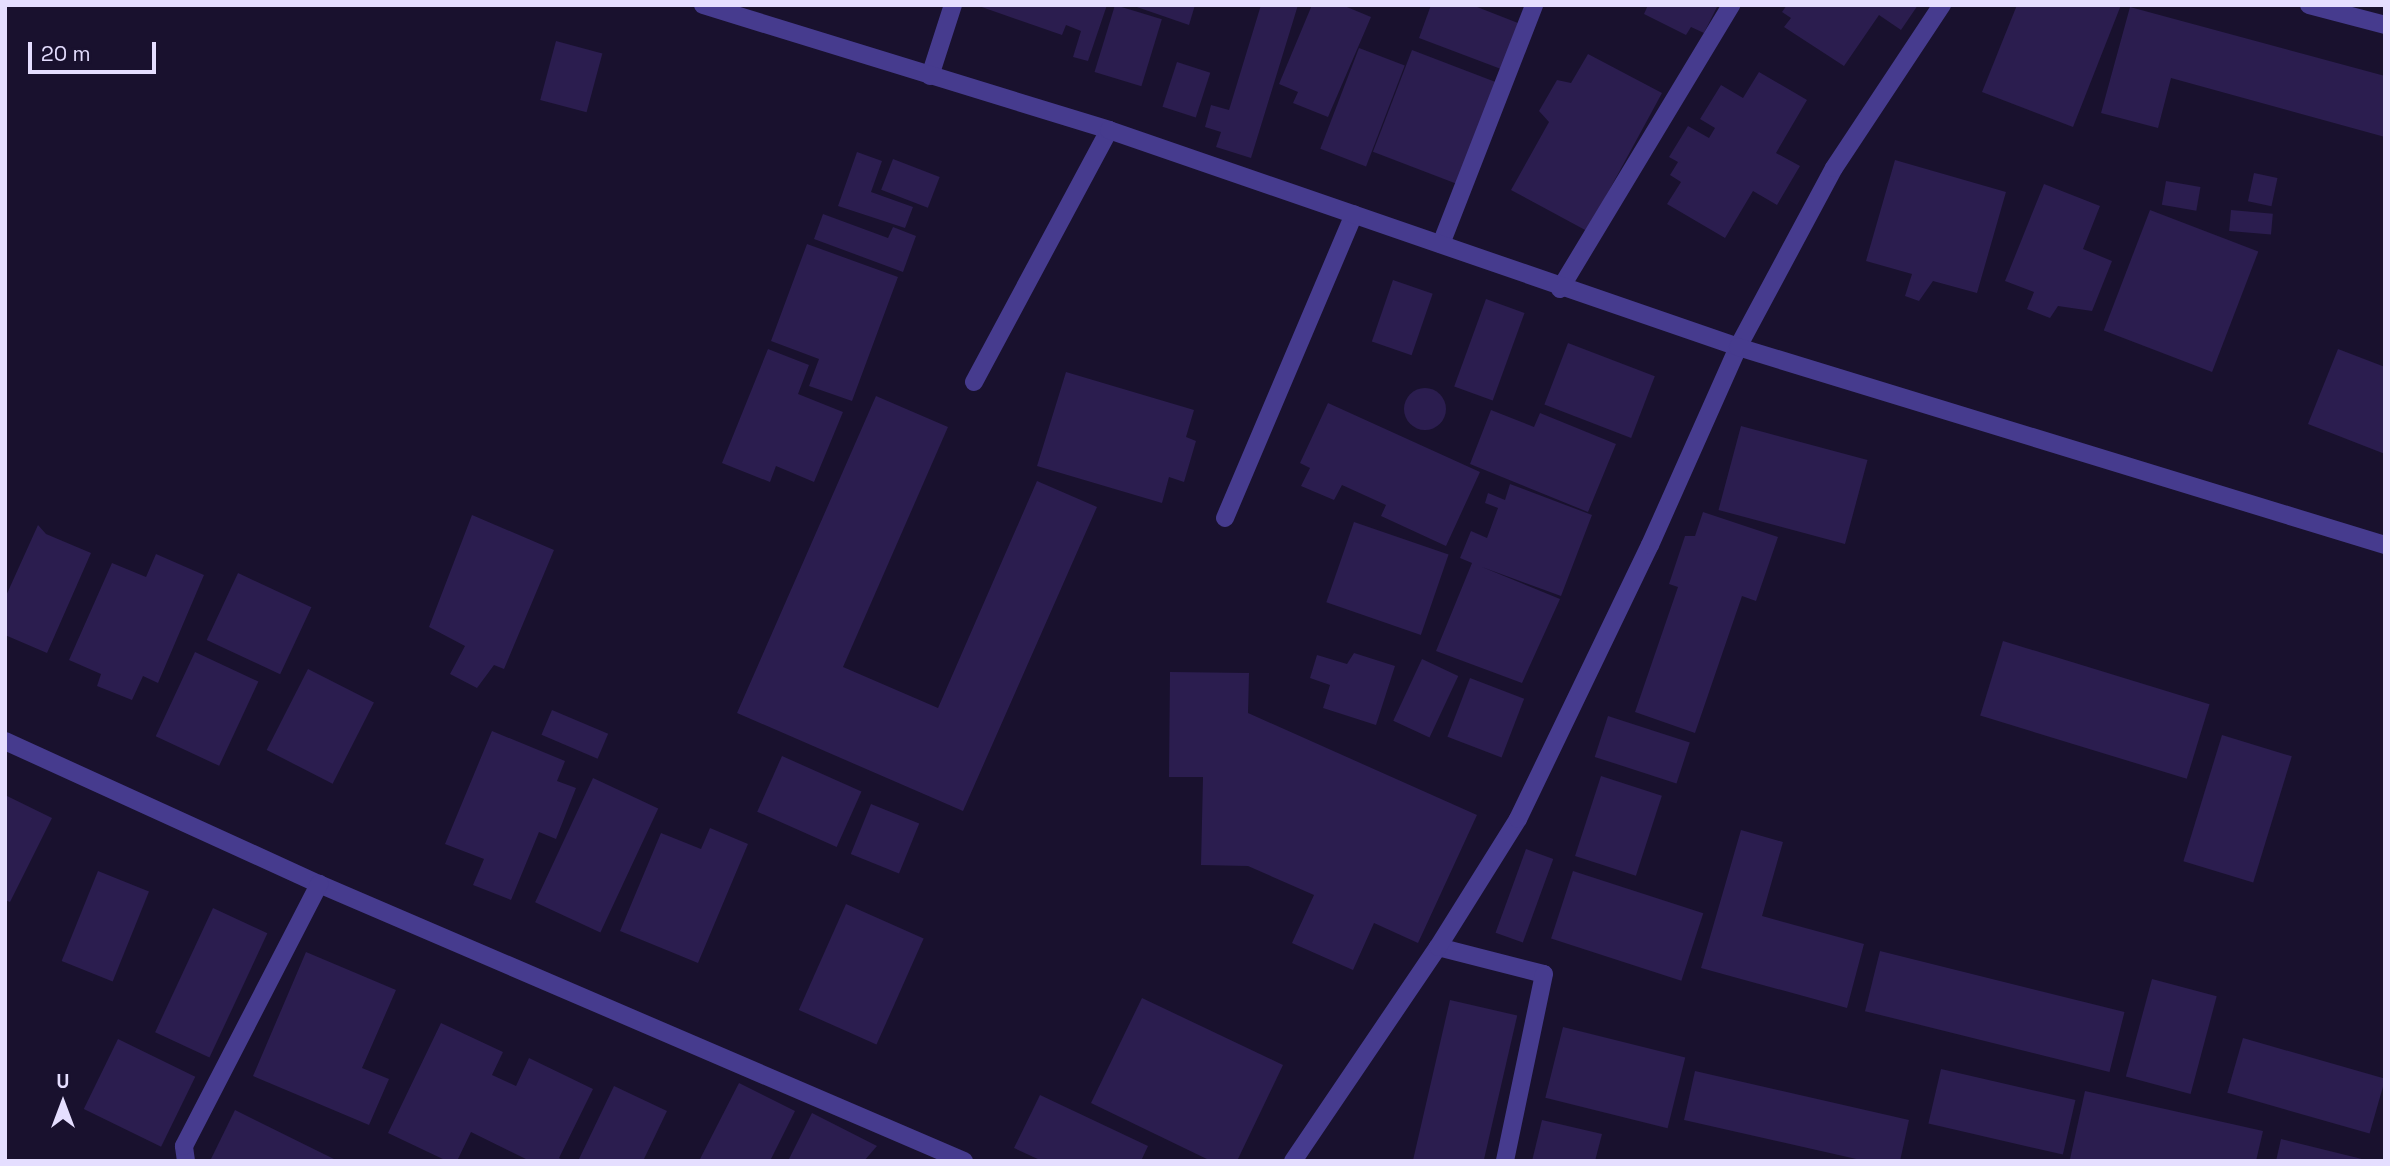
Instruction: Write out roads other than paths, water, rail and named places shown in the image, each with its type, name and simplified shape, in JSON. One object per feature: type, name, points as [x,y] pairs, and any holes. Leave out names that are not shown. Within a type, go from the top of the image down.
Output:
[{"type":"street","points":[[703,5],[1110,130],[1441,244],[1560,289],[1738,347],[2385,545]]},
{"type":"street","points":[[930,76],[953,5]]},
{"type":"street","points":[[1441,244],[1534,5]]},
{"type":"street","points":[[1560,289],[1731,5]]},
{"type":"street","points":[[1293,1161],[1438,947],[1530,795],[1650,545],[1738,347],[1834,168],[1942,5]]},
{"type":"street","points":[[2309,5],[2385,25]]},
{"type":"street","points":[[974,382],[1110,130]]},
{"type":"street","points":[[1224,518],[1354,214]]},
{"type":"street","points":[[5,741],[319,884],[964,1161]]},
{"type":"street","points":[[186,1161],[184,1146],[319,884]]},
{"type":"street","points":[[1438,947],[1544,974],[1505,1161]]}]
